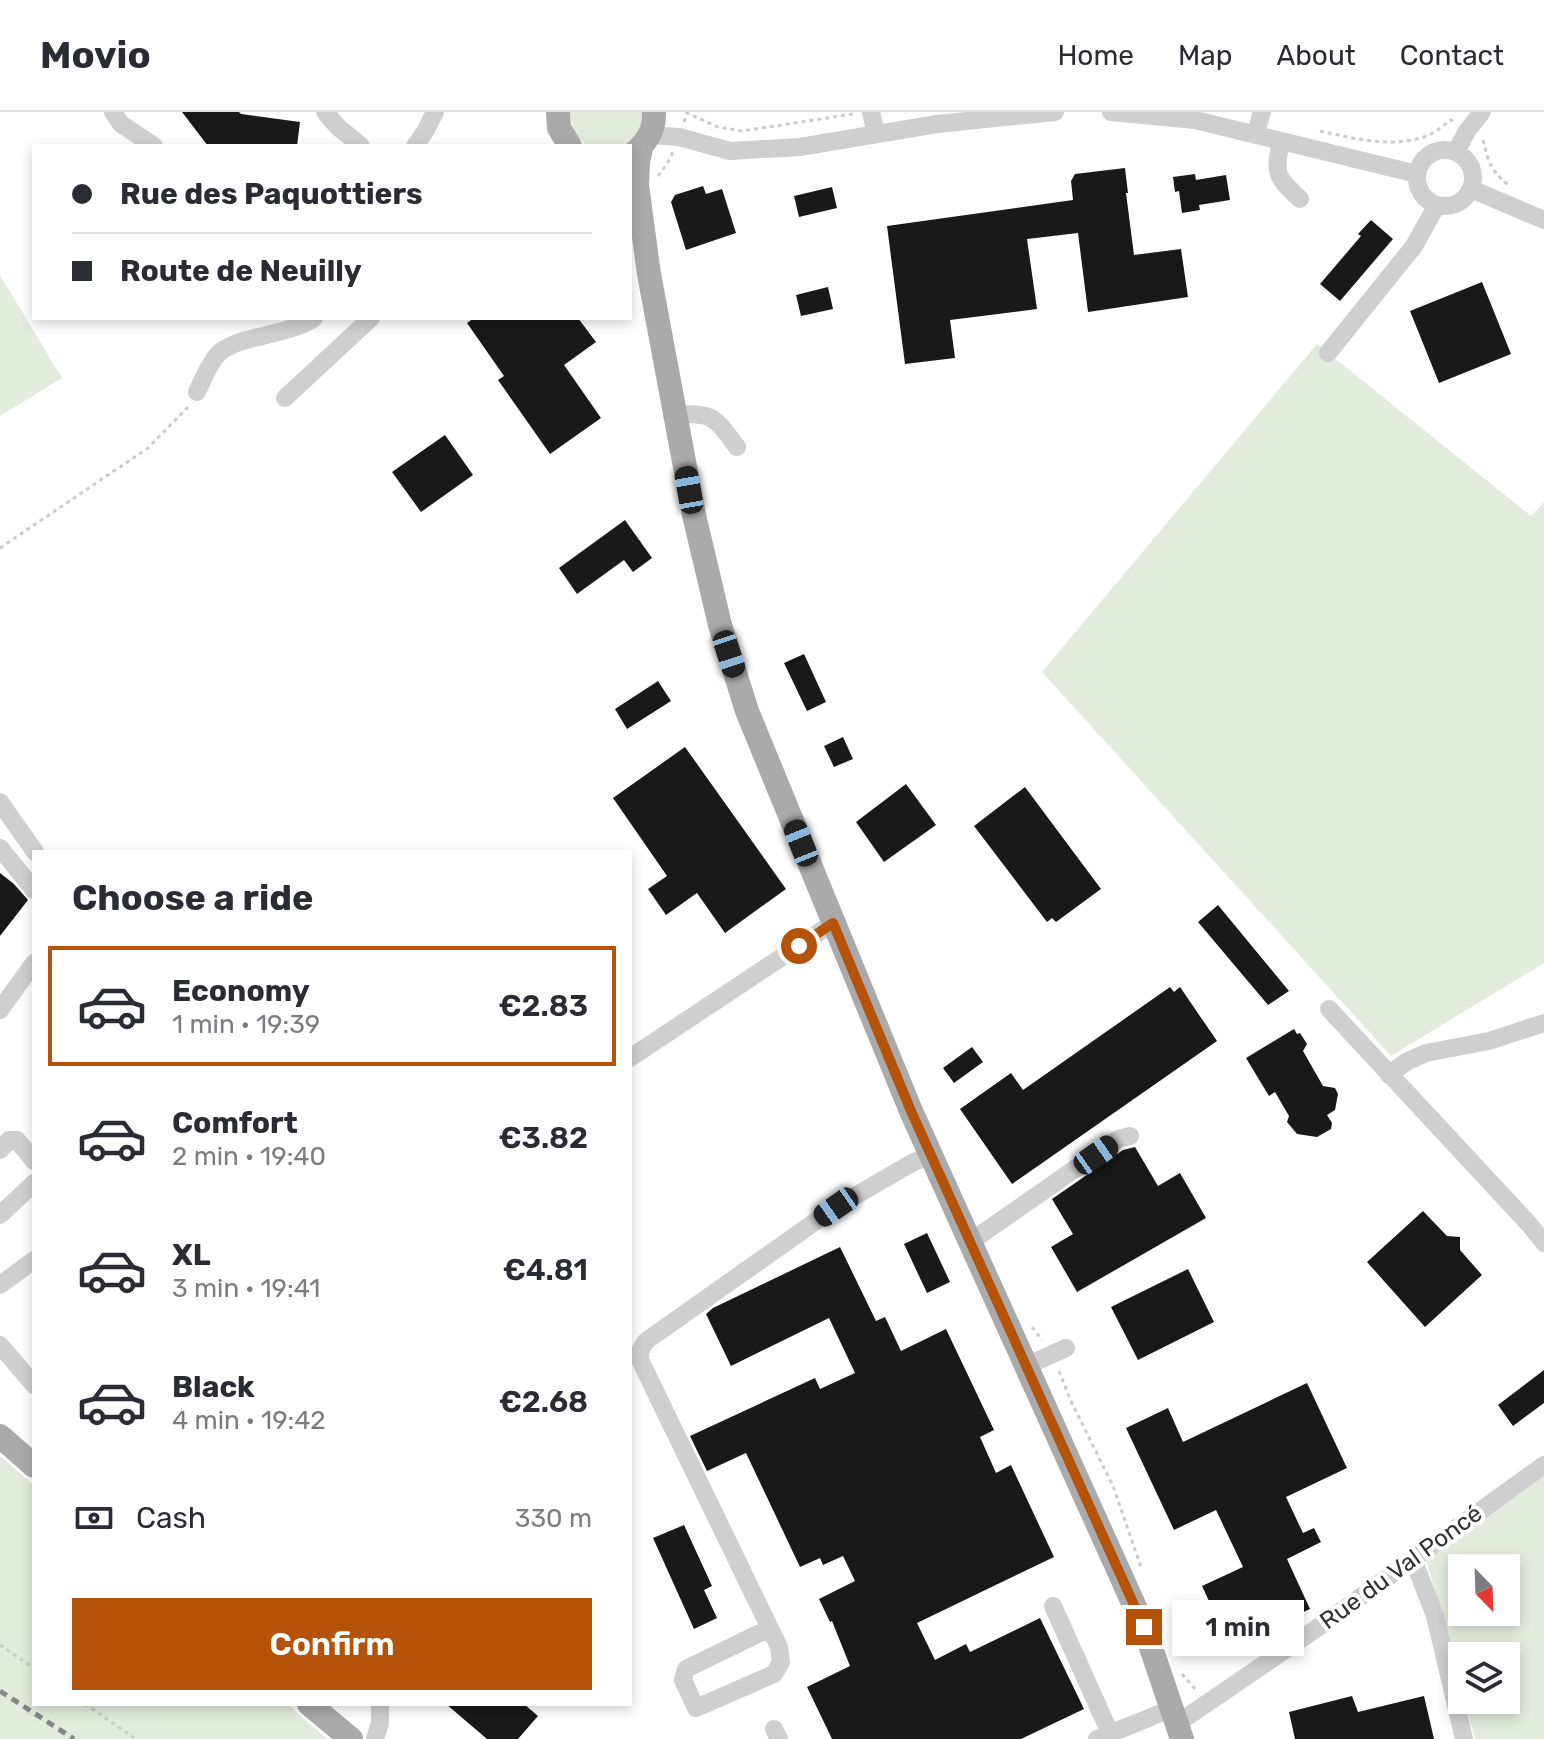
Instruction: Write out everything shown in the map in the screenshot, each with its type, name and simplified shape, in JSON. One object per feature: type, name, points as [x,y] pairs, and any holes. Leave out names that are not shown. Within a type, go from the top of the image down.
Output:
[{"type":"main road","points":[[558,112],[559,128],[569,144]]},
{"type":"main road","points":[[644,138],[637,185],[649,274],[694,515],[720,625],[747,711],[931,1155],[1144,1627],[1178,1723]]},
{"type":"main road","points":[[632,223],[649,274]]},
{"type":"main road","points":[[0,1436],[32,1464]]},
{"type":"main road","points":[[311,1706],[351,1739]]},
{"type":"street","points":[[113,112],[121,124],[151,144]]},
{"type":"street","points":[[325,112],[359,144]]},
{"type":"street","points":[[416,144],[435,112]]},
{"type":"street","points":[[871,112],[876,134]]},
{"type":"street","points":[[644,138],[679,137],[730,151],[800,147],[937,124],[1055,112]]},
{"type":"street","points":[[1111,112],[1195,120],[1417,174]]},
{"type":"street","points":[[1255,135],[1262,112]]},
{"type":"street","points":[[1456,152],[1482,112]]},
{"type":"street","points":[[1281,141],[1276,166],[1283,184],[1300,199]]},
{"type":"street","points":[[1439,150],[1456,152],[1464,157],[1473,171],[1471,189],[1466,197],[1447,206],[1428,201],[1417,184],[1420,165],[1431,153],[1439,150]]},
{"type":"street","points":[[1471,189],[1544,220]]},
{"type":"street","points":[[1328,353],[1414,246],[1437,205]]},
{"type":"street","points":[[197,392],[218,354],[230,346],[295,328],[310,320]]},
{"type":"street","points":[[285,398],[369,320]]},
{"type":"street","points":[[676,415],[695,413],[710,416],[737,447]]},
{"type":"street","points":[[0,802],[34,850]]},
{"type":"street","points":[[0,848],[32,888]]},
{"type":"street","points":[[632,1057],[833,923]]},
{"type":"street","points":[[0,1010],[32,966]]},
{"type":"street","points":[[1329,1009],[1544,1243]]},
{"type":"street","points":[[1389,1075],[1406,1062],[1426,1053],[1489,1041],[1544,1023]]},
{"type":"street","points":[[970,1242],[1118,1139],[1130,1136]]},
{"type":"street","points":[[0,1150],[9,1140],[17,1140],[32,1159]]},
{"type":"street","points":[[770,1628],[686,1669],[683,1680],[696,1708],[774,1674],[781,1662],[779,1647],[770,1628],[640,1360],[640,1351],[646,1341],[836,1207],[931,1155]]},
{"type":"street","points":[[0,1215],[32,1185]]},
{"type":"street","points":[[0,1285],[32,1261]]},
{"type":"street","points":[[0,1345],[32,1383]]},
{"type":"street","points":[[1026,1366],[1059,1351]]},
{"type":"street","name":"Rue du Val Poncé","points":[[1104,1736],[1178,1723],[1323,1624],[1544,1465]]},
{"type":"street","points":[[1413,1559],[1435,1616],[1464,1739]]},
{"type":"street","points":[[1053,1606],[1104,1736]]},
{"type":"street","points":[[375,1739],[380,1723],[380,1706]]},
{"type":"path","points":[[653,179],[667,164],[687,113],[718,127],[742,131],[852,114]]},
{"type":"path","points":[[1319,131],[1363,140],[1404,142],[1432,134],[1451,120],[1484,141],[1494,172],[1512,189],[1507,205]]},
{"type":"path","points":[[0,548],[148,448],[192,404],[197,392]]},
{"type":"path","points":[[1027,1320],[1059,1351],[1070,1399],[1113,1486],[1144,1575]]},
{"type":"path","points":[[0,1645],[32,1667]]},
{"type":"path","points":[[1180,1671],[1207,1703]]},
{"type":"path","points":[[88,1706],[136,1739]]},
{"type":"shaded area","points":[[570,112],[645,112],[639,134],[628,144],[586,144],[572,122]]},
{"type":"shaded area","points":[[0,275],[62,378],[0,416]]},
{"type":"shaded area","points":[[1317,344],[1531,516],[1544,502],[1544,963],[1391,1056],[1042,672]]},
{"type":"shaded area","points":[[0,1456],[32,1483],[32,1706],[289,1706],[327,1739],[0,1739]]},
{"type":"shaded area","points":[[1544,1473],[1544,1739],[1475,1739],[1468,1714],[1520,1714],[1520,1642],[1449,1642],[1425,1555]]},
{"type":"building","points":[[182,112],[239,112],[300,122],[297,144],[206,144]]},
{"type":"building","points":[[1125,168],[1134,255],[1181,249],[1188,297],[1088,312],[1078,233],[1027,239],[1037,309],[950,320],[955,358],[905,364],[887,226],[1073,200],[1071,181],[1075,174]]},
{"type":"building","points":[[1195,174],[1196,180],[1226,175],[1230,200],[1199,205],[1200,210],[1182,213],[1179,191],[1175,192],[1173,177]]},
{"type":"building","points":[[703,186],[706,194],[722,189],[736,233],[686,250],[671,202],[675,195]]},
{"type":"building","points":[[832,187],[837,208],[799,217],[794,196]]},
{"type":"building","points":[[1371,220],[1393,239],[1340,301],[1320,284]]},
{"type":"building","points":[[1482,282],[1511,354],[1439,383],[1410,311]]},
{"type":"building","points":[[828,287],[833,309],[801,316],[796,295]]},
{"type":"building","points":[[471,320],[580,320],[596,342],[564,365],[601,418],[550,454],[498,380],[504,376],[467,323]]},
{"type":"building","points":[[445,435],[473,475],[421,512],[392,472]]},
{"type":"building","points":[[625,520],[652,558],[633,572],[624,560],[577,594],[559,568]]},
{"type":"building","points":[[804,654],[826,702],[807,711],[784,663]]},
{"type":"building","points":[[658,681],[671,701],[627,729],[615,709]]},
{"type":"building","points":[[843,737],[853,759],[834,767],[824,746]]},
{"type":"building","points":[[685,747],[786,889],[725,933],[697,893],[666,915],[648,889],[667,876],[613,798]]},
{"type":"building","points":[[906,784],[936,825],[884,862],[856,822]]},
{"type":"building","points":[[1025,787],[1101,889],[1056,922],[1052,918],[1047,922],[974,826]]},
{"type":"building","points":[[0,873],[28,900],[0,936]]},
{"type":"building","points":[[1218,905],[1289,991],[1268,1005],[1198,922]]},
{"type":"building","points":[[1170,987],[1174,992],[1180,987],[1217,1041],[1012,1184],[960,1109],[1011,1073],[1023,1090]]},
{"type":"building","points":[[1294,1029],[1307,1044],[1303,1051],[1323,1086],[1335,1088],[1338,1094],[1335,1110],[1327,1115],[1332,1123],[1331,1129],[1317,1137],[1297,1134],[1287,1122],[1289,1116],[1275,1092],[1269,1096],[1246,1058]]},
{"type":"building","points":[[972,1047],[983,1062],[954,1083],[943,1068]]},
{"type":"building","points":[[1135,1147],[1158,1186],[1180,1173],[1206,1218],[1077,1292],[1051,1247],[1073,1234],[1052,1199],[1123,1150]]},
{"type":"building","points":[[1423,1211],[1447,1236],[1460,1237],[1460,1250],[1482,1275],[1425,1327],[1367,1262]]},
{"type":"building","points":[[927,1233],[950,1282],[927,1293],[904,1244]]},
{"type":"building","points":[[840,1247],[876,1321],[885,1317],[901,1351],[946,1329],[994,1430],[980,1437],[996,1473],[1011,1465],[1054,1557],[917,1623],[935,1660],[966,1644],[970,1652],[1040,1618],[1084,1709],[1021,1739],[832,1739],[807,1687],[850,1666],[832,1621],[819,1599],[855,1581],[843,1556],[823,1565],[820,1558],[800,1567],[746,1453],[707,1471],[690,1436],[815,1378],[820,1389],[855,1373],[829,1318],[731,1366],[706,1314]]},
{"type":"building","points":[[1188,1269],[1214,1322],[1138,1360],[1111,1307]]},
{"type":"building","points":[[1544,1370],[1544,1403],[1513,1426],[1498,1405]]},
{"type":"building","points":[[1307,1383],[1347,1468],[1286,1497],[1303,1533],[1314,1528],[1321,1542],[1287,1559],[1310,1609],[1230,1646],[1202,1586],[1243,1567],[1216,1510],[1174,1530],[1126,1428],[1168,1408],[1183,1442]]},
{"type":"building","points":[[684,1525],[712,1586],[704,1590],[717,1618],[694,1629],[653,1538]]},
{"type":"building","points":[[1352,1696],[1358,1712],[1424,1696],[1434,1739],[1295,1739],[1289,1712]]},
{"type":"building","points":[[448,1706],[526,1706],[538,1716],[518,1739],[487,1739]]},
{"type":"railway","points":[[0,1691],[74,1739]]},
{"type":"route","points":[[799,946],[833,923],[911,1111],[1144,1627]]}]
